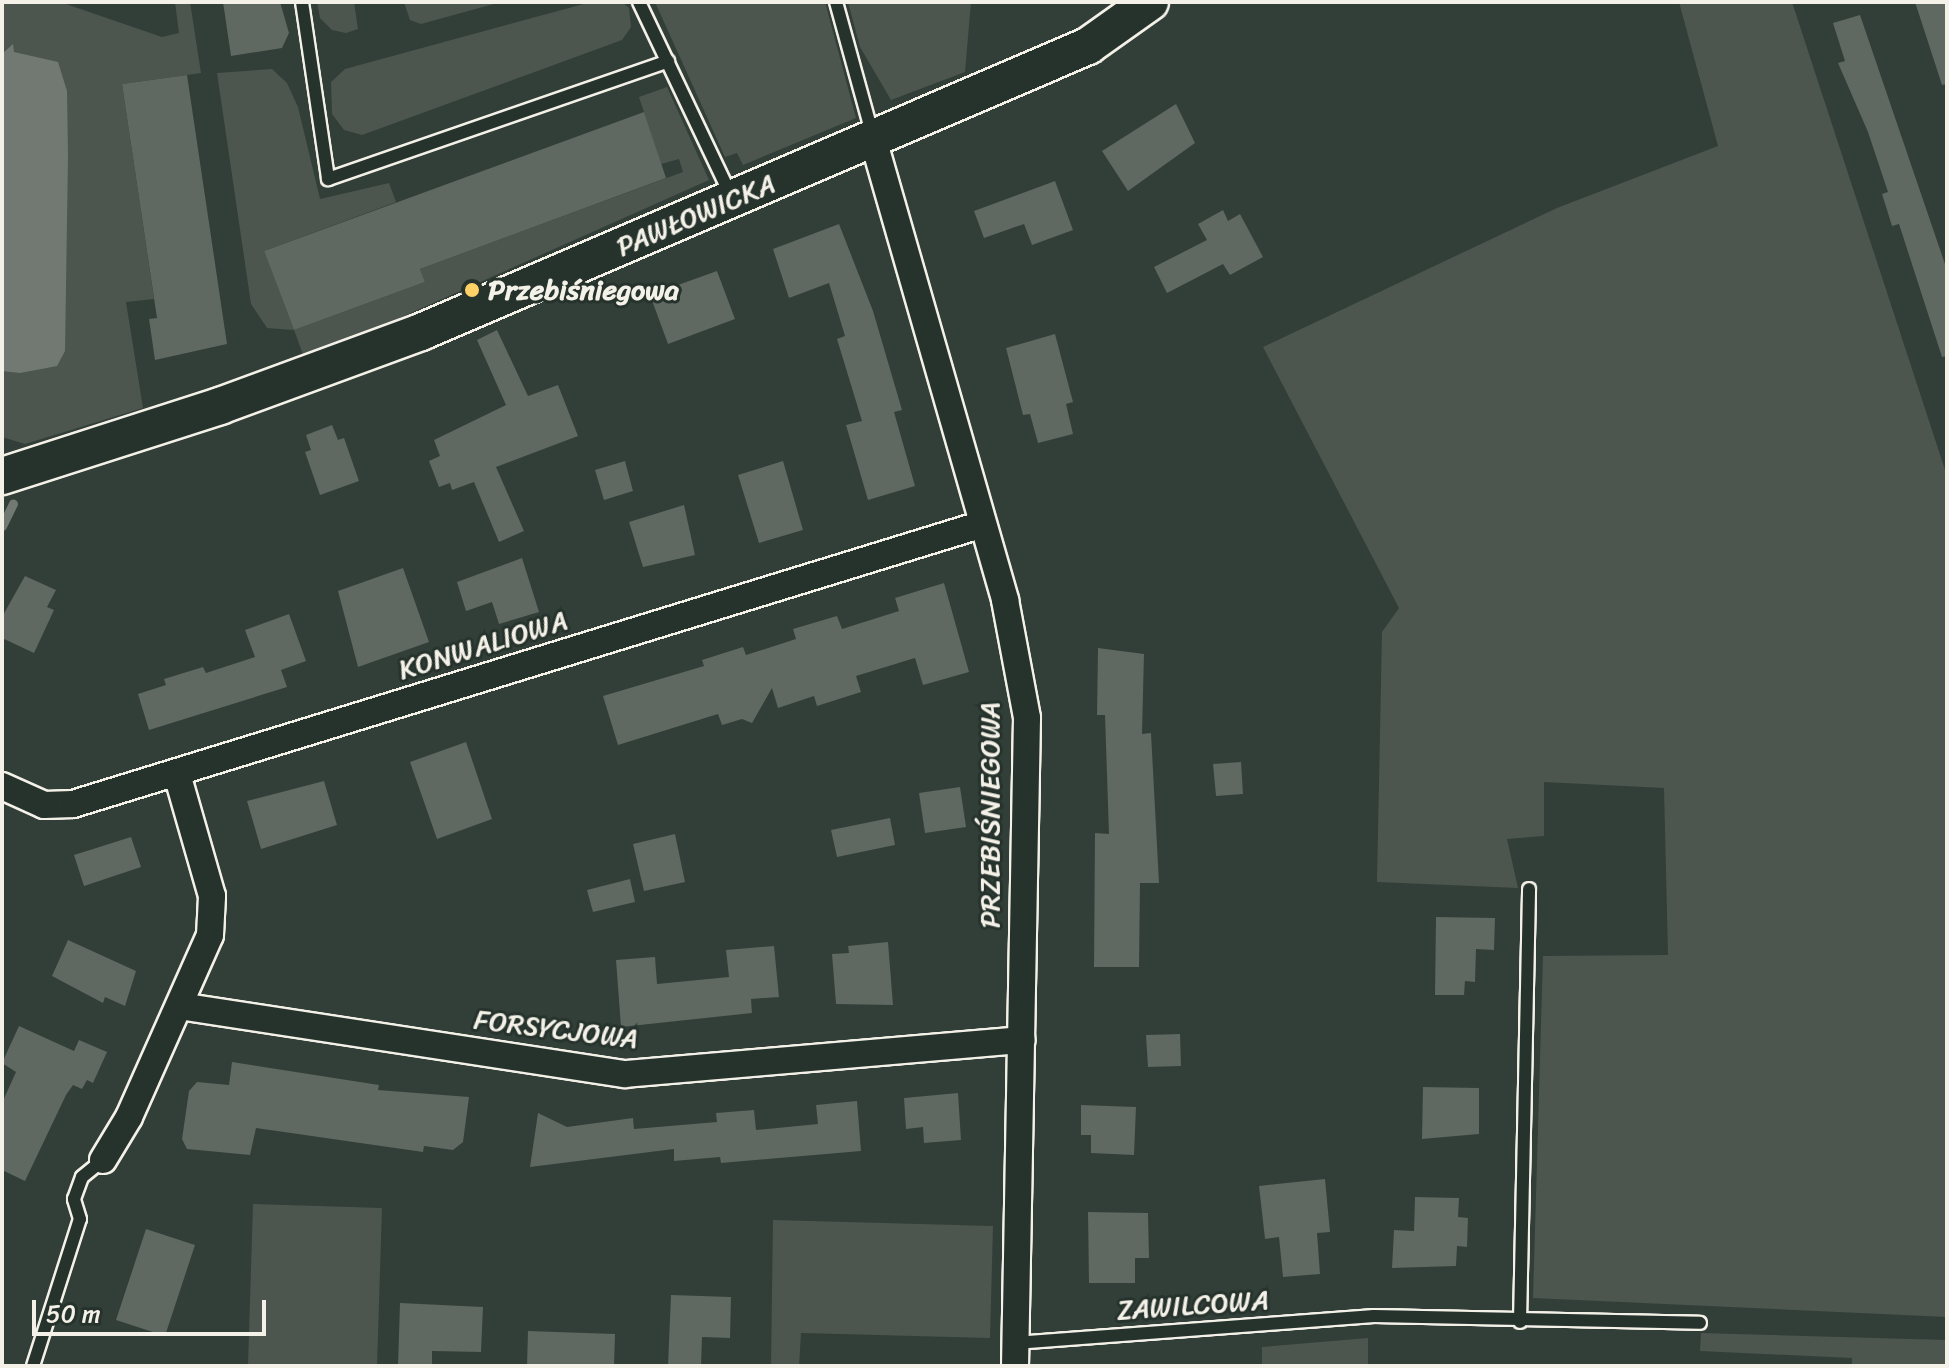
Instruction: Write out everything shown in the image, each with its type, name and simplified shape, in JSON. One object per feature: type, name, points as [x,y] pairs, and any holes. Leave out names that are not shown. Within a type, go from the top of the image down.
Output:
[{"type":"street","name":"PAWŁOWICKA","points":[[2,476],[360,355],[732,200],[1088,46],[1150,2]]},
{"type":"street","name":"PRZEBIŚNIEGOWA","points":[[873,139],[1005,600],[1027,718],[1015,1355]]},
{"type":"street","name":"KONWALIOWA","points":[[2,786],[44,805],[73,804],[983,524]]},
{"type":"street","points":[[103,1160],[180,1006],[210,935],[212,896],[177,774]]},
{"type":"street","name":"FORSYCJOWA","points":[[180,1006],[625,1074],[1022,1040]]},
{"type":"lane","points":[[302,2],[328,179],[668,61]]},
{"type":"lane","points":[[639,2],[732,200]]},
{"type":"lane","points":[[836,2],[873,139]]},
{"type":"lane","points":[[1520,1322],[1529,889]]},
{"type":"lane","points":[[33,1366],[80,1219],[74,1199],[82,1177],[103,1160]]},
{"type":"lane","name":"ZAWILCOWA","points":[[1015,1355],[1374,1316],[1520,1322],[1700,1323]]},
{"type":"shaded area","points":[[2,2],[60,2],[162,37],[179,33],[175,2],[190,2],[201,73],[122,84],[154,299],[126,302],[143,408],[25,444],[2,437]]},
{"type":"shaded area","points":[[317,2],[354,2],[358,29],[346,33],[332,30],[320,18]]},
{"type":"shaded area","points":[[404,2],[501,2],[421,24],[410,20]]},
{"type":"shaded area","points":[[591,2],[622,2],[629,8],[631,27],[622,40],[362,135],[344,130],[332,114],[331,82],[345,69]]},
{"type":"shaded area","points":[[655,2],[825,2],[856,118],[743,165],[737,153],[725,157]]},
{"type":"shaded area","points":[[848,2],[971,2],[965,72],[891,100],[860,47]]},
{"type":"shaded area","points":[[1679,2],[1792,2],[1947,476],[1947,1317],[1533,1298],[1543,956],[1668,955],[1664,788],[1544,782],[1544,836],[1507,839],[1518,888],[1377,882],[1382,632],[1399,608],[1263,347],[1557,208],[1718,146]]},
{"type":"shaded area","points":[[13,44],[14,52],[58,62],[67,91],[65,351],[57,366],[20,373],[2,371],[2,54]]},
{"type":"shaded area","points":[[272,69],[287,83],[298,107],[320,199],[389,183],[396,202],[264,251],[294,330],[267,328],[251,304],[217,73]]},
{"type":"shaded area","points":[[667,87],[709,180],[305,360],[294,330],[425,282],[420,269],[683,172],[679,159],[661,164],[639,97]]},
{"type":"shaded area","points":[[253,1204],[382,1208],[377,1366],[248,1366]]},
{"type":"shaded area","points":[[773,1220],[993,1226],[990,1338],[801,1333],[799,1366],[771,1366]]},
{"type":"shaded area","points":[[1701,1333],[1947,1340],[1947,1366],[1852,1366],[1852,1358],[1700,1351]]},
{"type":"shaded area","points":[[1368,1338],[1368,1366],[1262,1366],[1262,1347]]},
{"type":"building","points":[[223,2],[280,2],[289,33],[282,48],[231,56]]},
{"type":"building","points":[[1915,2],[1947,2],[1947,84],[1942,85]]},
{"type":"building","points":[[1860,15],[1947,270],[1947,356],[1942,357],[1899,224],[1892,226],[1882,194],[1888,192],[1868,132],[1838,63],[1845,61],[1833,23]]},
{"type":"building","points":[[187,75],[227,344],[155,360],[149,319],[157,318],[122,84]]},
{"type":"building","points":[[1176,104],[1195,143],[1128,191],[1102,151]]},
{"type":"building","points":[[644,112],[666,178],[420,269],[425,282],[294,330],[264,251]]},
{"type":"building","points":[[1055,181],[1073,230],[1032,245],[1024,224],[984,238],[974,211]]},
{"type":"building","points":[[1223,210],[1228,221],[1240,214],[1263,257],[1230,275],[1223,264],[1167,293],[1154,267],[1207,240],[1198,224]]},
{"type":"building","points":[[839,224],[873,311],[902,410],[894,412],[915,486],[868,500],[846,425],[862,421],[837,339],[845,336],[829,283],[789,298],[773,249]]},
{"type":"building","points":[[717,271],[735,319],[668,344],[650,295]]},
{"type":"building","points":[[497,330],[528,396],[558,385],[578,436],[496,467],[524,531],[499,542],[474,482],[452,490],[450,483],[439,487],[429,461],[440,456],[434,440],[506,405],[477,340]]},
{"type":"building","points":[[1055,334],[1073,402],[1066,404],[1073,434],[1038,443],[1030,414],[1023,415],[1006,348]]},
{"type":"building","points":[[332,425],[338,440],[344,438],[359,481],[320,495],[305,452],[311,450],[306,435]]},
{"type":"building","points":[[625,461],[633,491],[604,500],[595,470]]},
{"type":"building","points":[[783,461],[803,530],[759,543],[738,475]]},
{"type":"building","points":[[684,505],[695,555],[643,567],[629,522]]},
{"type":"building","points":[[522,558],[539,612],[499,624],[492,602],[466,611],[457,582]]},
{"type":"building","points":[[403,568],[429,642],[358,667],[338,591]]},
{"type":"building","points":[[25,576],[56,590],[47,607],[54,610],[34,653],[2,638],[2,617]]},
{"type":"building","points":[[944,583],[969,672],[923,685],[915,658],[856,676],[861,692],[817,706],[814,696],[778,708],[772,688],[752,723],[742,719],[722,725],[718,714],[618,745],[603,696],[704,666],[702,660],[743,647],[746,655],[796,639],[793,629],[837,616],[842,629],[899,611],[895,598]]},
{"type":"building","points":[[289,614],[306,661],[281,670],[287,687],[149,730],[138,694],[166,685],[164,679],[203,667],[206,673],[255,657],[245,630]]},
{"type":"building","points":[[1098,648],[1144,654],[1142,734],[1151,733],[1159,883],[1140,883],[1139,967],[1094,967],[1095,833],[1109,834],[1105,715],[1097,715]]},
{"type":"building","points":[[466,742],[492,819],[437,839],[410,762]]},
{"type":"building","points":[[1241,762],[1243,794],[1216,796],[1213,764]]},
{"type":"building","points":[[324,781],[337,825],[261,849],[247,801]]},
{"type":"building","points":[[960,787],[966,827],[925,833],[919,793]]},
{"type":"building","points":[[890,818],[895,845],[837,857],[831,830]]},
{"type":"building","points":[[675,834],[685,882],[644,891],[633,844]]},
{"type":"building","points":[[131,837],[141,867],[84,886],[74,855]]},
{"type":"building","points":[[630,879],[635,902],[593,912],[587,890]]},
{"type":"building","points":[[1436,917],[1495,918],[1494,950],[1476,949],[1475,982],[1465,981],[1464,995],[1435,995]]},
{"type":"building","points":[[68,940],[136,971],[125,1006],[105,997],[103,1003],[52,976]]},
{"type":"building","points":[[888,942],[893,1005],[836,1004],[832,954],[849,953],[848,946]]},
{"type":"building","points":[[774,946],[779,997],[751,999],[752,1013],[621,1027],[616,960],[655,957],[657,984],[729,977],[726,950]]},
{"type":"building","points":[[19,1026],[74,1051],[79,1040],[107,1052],[93,1083],[87,1080],[82,1089],[73,1085],[66,1095],[25,1181],[2,1170],[2,1103],[16,1072],[2,1063]]},
{"type":"building","points":[[1180,1034],[1181,1066],[1148,1067],[1146,1035]]},
{"type":"building","points":[[232,1062],[379,1085],[378,1090],[469,1097],[463,1142],[453,1150],[424,1146],[423,1152],[256,1128],[250,1155],[187,1149],[182,1139],[189,1091],[197,1082],[229,1085]]},
{"type":"building","points":[[1423,1087],[1479,1088],[1479,1134],[1422,1139]]},
{"type":"building","points":[[958,1093],[961,1140],[924,1143],[923,1127],[906,1129],[904,1098]]},
{"type":"building","points":[[857,1101],[861,1151],[721,1163],[720,1157],[674,1161],[674,1149],[530,1167],[538,1113],[567,1127],[633,1118],[634,1129],[717,1122],[716,1113],[754,1110],[756,1130],[818,1124],[816,1105]]},
{"type":"building","points":[[1081,1105],[1136,1107],[1134,1155],[1091,1153],[1091,1135],[1081,1135]]},
{"type":"building","points":[[1325,1179],[1330,1232],[1317,1233],[1320,1274],[1283,1277],[1279,1237],[1265,1239],[1259,1186]]},
{"type":"building","points":[[1415,1197],[1459,1198],[1458,1217],[1468,1218],[1467,1247],[1457,1246],[1456,1266],[1392,1268],[1394,1230],[1414,1231]]},
{"type":"building","points":[[1088,1212],[1148,1213],[1149,1258],[1135,1258],[1135,1283],[1089,1283]]},
{"type":"building","points":[[146,1229],[195,1245],[165,1336],[116,1320]]},
{"type":"building","points":[[671,1295],[731,1297],[730,1338],[702,1337],[701,1366],[668,1366]]},
{"type":"building","points":[[400,1303],[483,1307],[481,1352],[432,1351],[432,1366],[398,1366]]},
{"type":"building","points":[[528,1331],[615,1334],[614,1366],[527,1366]]},
{"type":"waterway","points":[[2,526],[13,503]]},
{"type":"place","name":"Przebiśniegowa","points":[[472,290]]}]
